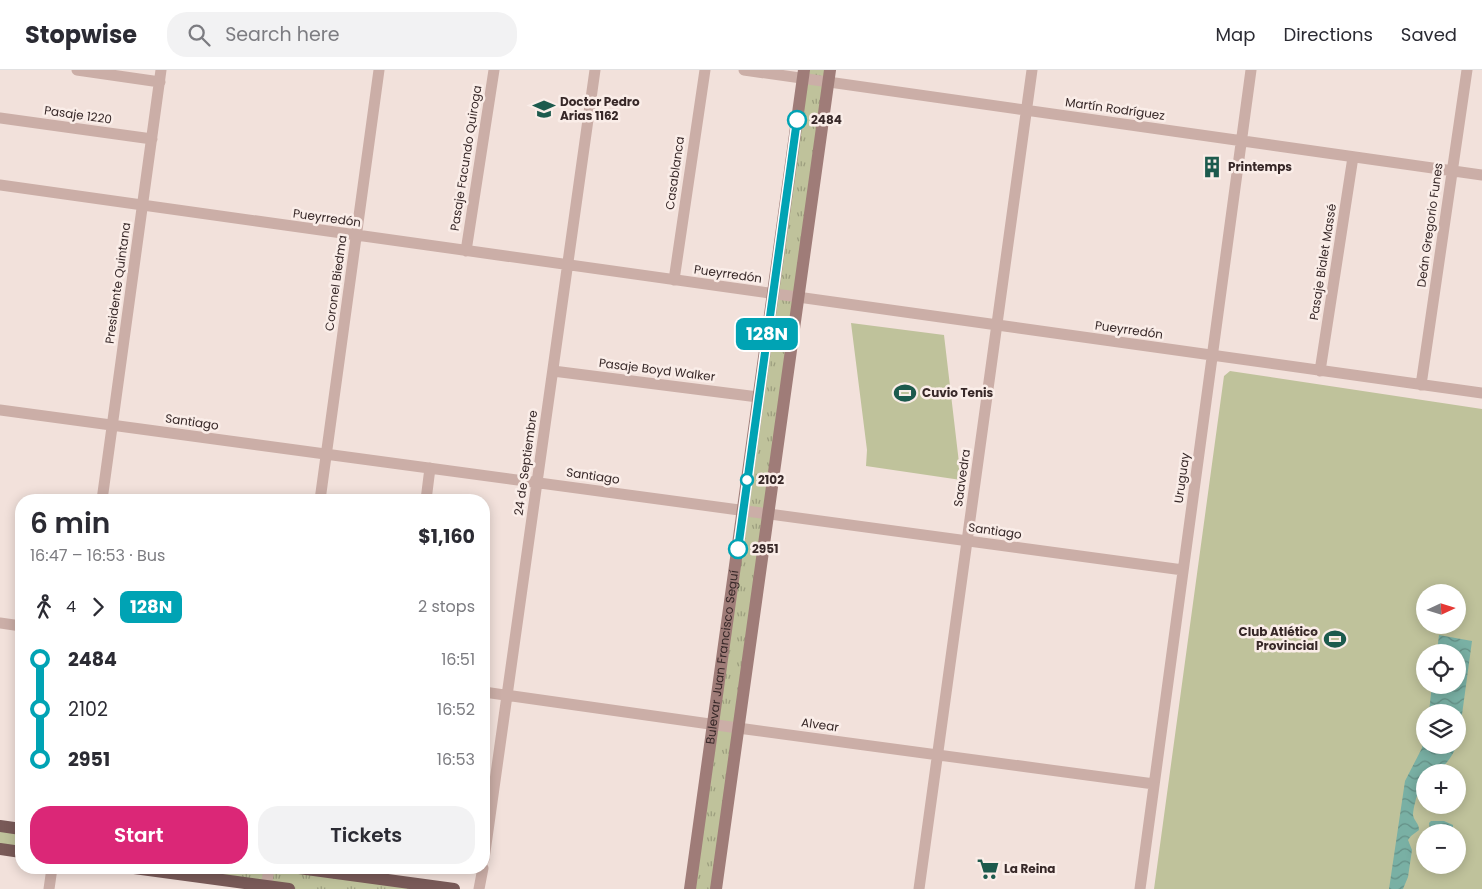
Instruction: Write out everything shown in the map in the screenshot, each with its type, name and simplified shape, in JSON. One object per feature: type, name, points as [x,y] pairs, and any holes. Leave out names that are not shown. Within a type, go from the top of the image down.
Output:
[{"type":"main road","name":"Bulevar Juan Francisco Seguí","points":[[690,889],[803,74]]},
{"type":"main road","name":"Bulevar Juan Francisco Seguí","points":[[716,889],[829,76]]},
{"type":"main road","points":[[0,826],[15,828]]},
{"type":"main road","points":[[0,849],[15,851]]},
{"type":"main road","points":[[176,874],[289,889]]},
{"type":"main road","points":[[378,874],[454,889]]},
{"type":"street","points":[[77,70],[160,76]]},
{"type":"street","name":"Coronel Biedma","points":[[321,494],[379,70]]},
{"type":"street","name":"Pasaje Facundo Quiroga","points":[[466,251],[494,70]]},
{"type":"street","name":"24 de Septiembre","points":[[490,816],[595,70]]},
{"type":"street","name":"Casablanca","points":[[674,280],[704,70]]},
{"type":"street","name":"Martín Rodríguez","points":[[744,70],[829,76],[1026,110],[1482,175]]},
{"type":"street","name":"Saavedra","points":[[919,889],[1032,70]]},
{"type":"street","name":"Uruguay","points":[[1140,889],[1251,70]]},
{"type":"street","name":"Deán Gregorio Funes","points":[[1420,385],[1467,70]]},
{"type":"street","name":"Presidente Quintana","points":[[103,494],[160,76]]},
{"type":"street","name":"Pasaje 1220","points":[[0,118],[152,139]]},
{"type":"street","name":"Pasaje Bialet Massé","points":[[1320,371],[1353,157]]},
{"type":"street","name":"Pueyrredón","points":[[0,186],[1482,393]]},
{"type":"street","name":"Pasaje Boyd Walker","points":[[553,371],[758,397]]},
{"type":"street","name":"Santiago","points":[[0,410],[1183,570]]},
{"type":"street","points":[[427,494],[430,468]]},
{"type":"street","points":[[0,623],[15,625]]},
{"type":"street","name":"Alvear","points":[[490,693],[1154,784]]},
{"type":"street","points":[[49,889],[51,874]]},
{"type":"street","points":[[266,887],[268,874]]},
{"type":"street","points":[[480,889],[481,874]]},
{"type":"green space","points":[[804,70],[830,70],[716,889],[690,889]]},
{"type":"green space","name":"Cuvio Tenis","points":[[851,323],[944,335],[961,480],[866,466],[867,450]]},
{"type":"green space","name":"Club Atlético Provincial","points":[[1230,371],[1482,409],[1482,889],[1154,889],[1224,376]]},
{"type":"green space","points":[[0,826],[15,828],[15,851],[0,849]]},
{"type":"green space","points":[[178,874],[343,874],[454,889],[289,889]]},
{"type":"water","points":[[1439,635],[1472,641],[1466,685],[1466,644],[1438,644]]},
{"type":"water","points":[[1431,694],[1465,694],[1463,704],[1430,704]]},
{"type":"water","points":[[1419,754],[1452,754],[1446,764],[1416,764],[1416,799],[1413,815],[1417,824],[1416,832],[1408,840],[1412,850],[1408,877],[1403,889],[1389,889],[1405,781]]},
{"type":"water","points":[[1431,821],[1444,821],[1451,824],[1429,824]]},
{"type":"bus line","name":"128N","points":[[738,549],[797,120]]},
{"type":"place","name":"Doctor Pedro Arias 1162","points":[[544,109]]},
{"type":"place","name":"2484","points":[[797,120]]},
{"type":"place","name":"Printemps","points":[[1212,167]]},
{"type":"place","name":"Cuvio Tenis","points":[[905,393]]},
{"type":"place","name":"2102","points":[[747,480]]},
{"type":"place","name":"2951","points":[[738,549]]},
{"type":"place","name":"Club Atlético Provincial","points":[[1335,639]]},
{"type":"place","name":"La Reina","points":[[988,869]]}]
